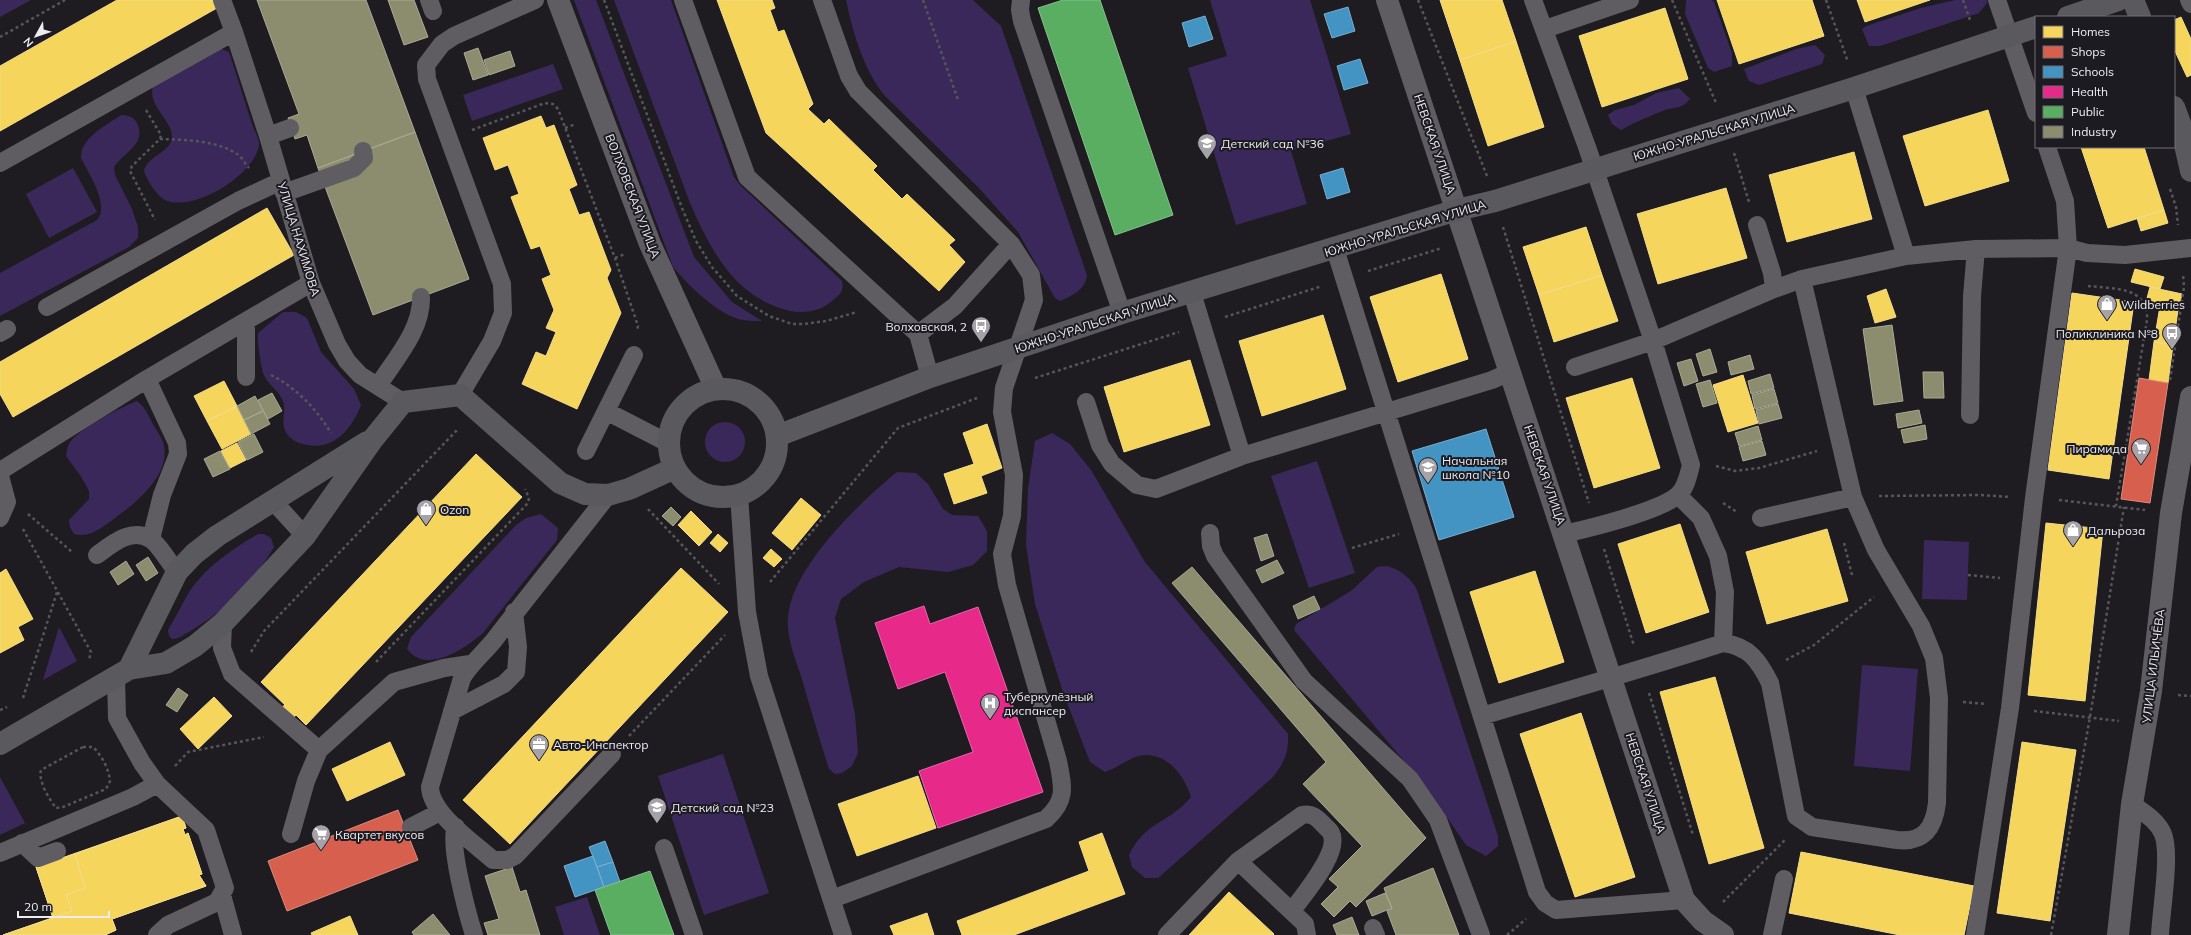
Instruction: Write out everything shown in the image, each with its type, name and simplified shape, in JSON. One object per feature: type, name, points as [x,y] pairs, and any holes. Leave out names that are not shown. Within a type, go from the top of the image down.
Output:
[{"type":"main road","points":[[2071,16],[2118,0]]},
{"type":"main road","points":[[2133,0],[2140,16]]},
{"type":"main road","name":"ЮЖНО-УРАЛЬСКАЯ УЛИЦА","points":[[777,436],[930,376],[986,359],[1122,313],[1336,249],[1457,210],[1495,201],[1594,168],[1854,88],[2035,28]]},
{"type":"main road","points":[[2182,120],[2191,171]]},
{"type":"main road","points":[[716,389],[737,390],[756,400],[770,416],[777,436],[776,452],[770,470],[761,480],[739,495],[720,497],[702,493],[691,487],[675,468],[670,455],[668,443],[673,420],[686,403],[705,391],[716,389]]},
{"type":"main road","points":[[0,744],[123,672],[166,663],[195,646],[223,623],[306,536],[373,439],[403,402],[460,395],[560,483],[585,494],[608,495],[629,489],[675,468]]},
{"type":"main road","points":[[123,672],[177,572],[194,554],[217,536],[373,439]]},
{"type":"street","name":"ВОЛХОВСКАЯ УЛИЦА","points":[[558,0],[650,244],[716,389]]},
{"type":"street","name":"НЕВСКАЯ УЛИЦА","points":[[1387,0],[1684,900],[1703,921],[1723,935]]},
{"type":"street","name":"УЛИЦА ИЛЬИЧЁВА","points":[[2118,935],[2132,804],[2151,692],[2184,472],[2191,397]]},
{"type":"lane","name":"УЛИЦА НАХИМОВА","points":[[222,0],[268,136],[312,283],[337,344],[347,361],[360,375],[403,402]]},
{"type":"lane","points":[[460,395],[492,341],[503,313],[502,284],[427,79],[426,65],[433,53],[442,44],[454,36],[535,0]]},
{"type":"lane","points":[[682,0],[747,177],[918,334],[930,376]]},
{"type":"lane","points":[[822,0],[849,76],[858,91],[1011,244],[1031,275],[1034,300],[1016,348],[1004,388],[1002,412],[1014,475],[1012,516],[1002,554],[1007,585],[1058,761],[1062,784],[1061,801],[1046,820],[832,899]]},
{"type":"lane","points":[[1021,0],[1020,10],[1022,21],[1122,313]]},
{"type":"lane","points":[[1533,0],[1545,29],[1594,168],[1653,341],[1691,465],[1686,483],[1678,495],[1662,504],[1597,526],[1564,534]]},
{"type":"lane","points":[[1545,29],[1630,0]]},
{"type":"lane","points":[[2189,0],[2191,4]]},
{"type":"lane","points":[[1999,6],[2035,109]]},
{"type":"lane","points":[[0,163],[234,32]]},
{"type":"lane","points":[[1854,88],[1906,256]]},
{"type":"lane","points":[[268,136],[290,128]]},
{"type":"lane","points":[[1975,935],[2010,708],[2068,248],[2068,225],[2065,201],[2047,148]]},
{"type":"lane","points":[[47,306],[164,240],[264,189],[283,187],[354,168],[364,158],[363,152]]},
{"type":"lane","points":[[1757,225],[1772,273],[1774,289]]},
{"type":"lane","points":[[918,334],[955,306],[1011,244]]},
{"type":"lane","points":[[1575,367],[1653,341],[1774,289],[1802,279],[1906,256],[1976,249],[2068,248],[2087,253],[2124,255],[2191,248]]},
{"type":"lane","points":[[1336,249],[1537,892],[1545,903],[1556,910],[1684,900]]},
{"type":"lane","points":[[1970,414],[1972,296],[1976,249]]},
{"type":"lane","points":[[1482,716],[1611,676],[1642,670],[1723,644],[1735,644],[1754,656],[1770,684],[1796,816],[1812,827],[1911,842],[1928,830],[1935,818],[1937,803],[1938,698],[1934,658],[1921,626],[1876,550],[1853,497],[1802,279]]},
{"type":"lane","points":[[0,470],[147,379],[312,283]]},
{"type":"lane","points":[[1192,293],[1242,456]]},
{"type":"lane","points":[[378,386],[411,334],[420,314],[421,297]]},
{"type":"lane","points":[[246,321],[246,370]]},
{"type":"lane","points":[[586,451],[634,355]]},
{"type":"lane","points":[[1086,402],[1100,445],[1112,464],[1137,485],[1156,489],[1242,456],[1492,380],[1510,372]]},
{"type":"lane","points":[[147,379],[177,442],[178,454],[162,495],[151,539]]},
{"type":"lane","points":[[606,411],[668,443]]},
{"type":"lane","points":[[0,476],[7,500],[0,518]]},
{"type":"lane","points":[[608,495],[550,571],[514,612],[494,640],[470,664],[462,678],[430,787],[430,796],[440,812],[493,860],[507,860],[515,856],[612,754]]},
{"type":"lane","points":[[739,495],[747,612],[759,676],[844,935]]},
{"type":"lane","points":[[1678,495],[1701,518],[1718,556],[1725,592],[1723,644]]},
{"type":"lane","points":[[1761,518],[1853,497]]},
{"type":"lane","points":[[273,501],[306,536]]},
{"type":"lane","points":[[1210,533],[1211,546],[1216,556],[1304,681],[1410,780],[1428,805],[1438,820],[1481,935]]},
{"type":"lane","points":[[97,555],[126,537],[143,536],[151,539],[177,572]]},
{"type":"lane","points":[[452,712],[504,684],[516,672],[518,647],[514,612]]},
{"type":"lane","points":[[223,623],[222,648],[232,674],[318,750]]},
{"type":"lane","points":[[290,834],[306,781],[318,750],[394,682],[444,668],[470,664]]},
{"type":"lane","points":[[123,672],[117,718],[142,764],[157,784],[206,830],[223,891],[233,935]]},
{"type":"lane","points":[[0,853],[133,797],[157,784]]},
{"type":"lane","points":[[2132,804],[2153,819],[2163,834],[2166,850],[2160,935]]},
{"type":"lane","points":[[411,826],[440,812]]},
{"type":"lane","points":[[1167,935],[1238,861],[1302,815],[1310,814],[1316,816],[1332,834],[1333,844],[1331,854],[1292,911]]},
{"type":"lane","points":[[456,827],[453,840],[467,914],[474,935]]},
{"type":"lane","points":[[22,843],[38,858],[57,852]]},
{"type":"lane","points":[[664,848],[694,935]]},
{"type":"lane","points":[[1238,861],[1305,924],[1307,935]]},
{"type":"lane","points":[[1772,935],[1784,879]]},
{"type":"lane","points":[[157,935],[168,926],[217,902],[223,891]]},
{"type":"path","points":[[0,37],[65,0]]},
{"type":"path","points":[[604,0],[696,241],[712,267],[737,296],[769,316],[792,324],[826,321],[884,304]]},
{"type":"path","points":[[923,0],[958,100]]},
{"type":"path","points":[[1418,0],[1487,178],[1494,176]]},
{"type":"path","points":[[1826,0],[1848,61],[1854,88]]},
{"type":"path","points":[[1963,0],[1971,22]]},
{"type":"path","points":[[1964,24],[1971,22],[1999,6]]},
{"type":"path","points":[[1841,63],[1855,59]]},
{"type":"path","points":[[133,88],[161,136],[160,139]]},
{"type":"path","points":[[449,139],[545,103],[553,104],[558,109],[615,258],[638,326],[634,355]]},
{"type":"path","points":[[1710,107],[1717,105]]},
{"type":"path","points":[[565,128],[582,122]]},
{"type":"path","points":[[164,240],[130,171],[132,166],[160,139],[186,140],[218,146],[238,154],[264,189]]},
{"type":"path","points":[[1502,224],[1694,837]]},
{"type":"path","points":[[615,258],[628,253]]},
{"type":"path","points":[[2064,283],[2123,290],[2132,293],[2141,299],[2147,307],[2147,320],[2116,506]]},
{"type":"path","points":[[246,370],[295,390],[318,413],[345,455]]},
{"type":"path","points":[[232,674],[250,655],[264,630],[398,490],[459,428],[464,433]]},
{"type":"path","points":[[1691,465],[1716,466],[1735,471],[1760,468],[1840,444]]},
{"type":"path","points":[[408,628],[528,503],[529,498],[525,489],[520,484]]},
{"type":"path","points":[[612,754],[747,612],[629,489]]},
{"type":"path","points":[[1853,497],[1980,495],[2005,497]]},
{"type":"path","points":[[7,500],[42,524],[71,551],[84,557],[97,555]]},
{"type":"path","points":[[7,500],[91,652],[86,664]]},
{"type":"path","points":[[2063,500],[2146,510]]},
{"type":"path","points":[[1721,502],[1739,514],[1761,518]]},
{"type":"path","points":[[2051,935],[2090,717],[2124,507]]},
{"type":"path","points":[[1352,548],[1423,527]]},
{"type":"path","points":[[1968,575],[2025,581]]},
{"type":"path","points":[[1763,670],[1793,658],[1814,645],[1859,610],[1893,578]]},
{"type":"path","points":[[23,698],[58,592]]},
{"type":"path","points":[[1938,698],[2124,721]]},
{"type":"path","points":[[188,752],[270,736],[290,726]]},
{"type":"path","points":[[81,799],[63,807],[56,808],[41,778],[41,770],[83,747],[93,747],[110,775],[109,784],[102,790]]},
{"type":"path","points":[[1722,902],[1803,822]]},
{"type":"path","points":[[1718,898],[1728,908]]},
{"type":"shaded area","points":[[0,0],[31,0],[0,17]]},
{"type":"shaded area","points":[[574,0],[596,0],[694,257],[732,302],[762,321],[743,320],[724,313],[695,291],[673,267]]},
{"type":"shaded area","points":[[614,0],[671,0],[734,177],[740,185],[842,281],[843,285],[841,292],[824,307],[800,312],[790,311],[771,305],[754,295],[740,284],[716,255],[690,203]]},
{"type":"shaded area","points":[[846,0],[973,0],[1001,26],[1087,275],[1084,284],[1078,291],[1060,301],[1055,298],[1018,232],[979,188],[884,95],[870,73],[860,50]]},
{"type":"shaded area","points":[[1210,0],[1310,0],[1351,134],[1291,151],[1307,204],[1236,225],[1188,68],[1227,56]]},
{"type":"shaded area","points":[[1686,0],[1712,0],[1714,2],[1732,53],[1732,66],[1714,72],[1708,68],[1685,14]]},
{"type":"shaded area","points":[[1955,0],[1987,0],[1987,3],[1979,13],[1880,46],[1869,46],[1862,29],[1866,26],[1921,8]]},
{"type":"shaded area","points":[[1815,45],[1825,55],[1822,64],[1759,85],[1749,81],[1744,69],[1796,49]]},
{"type":"shaded area","points":[[219,48],[229,52],[258,139],[259,144],[255,156],[247,168],[235,179],[206,196],[191,201],[177,203],[165,200],[159,195],[147,179],[144,171],[150,161],[168,147],[172,137],[169,125],[154,100],[152,93],[153,86]]},
{"type":"shaded area","points":[[553,64],[563,89],[472,121],[463,95]]},
{"type":"shaded area","points":[[1679,88],[1690,99],[1681,106],[1665,110],[1621,130],[1612,124],[1608,115],[1615,110],[1634,105],[1656,93]]},
{"type":"shaded area","points":[[121,115],[134,119],[139,130],[137,142],[114,167],[115,175],[132,209],[138,227],[138,238],[129,247],[0,316],[0,273],[97,220],[100,214],[100,198],[81,158],[82,151],[85,144],[95,133]]},
{"type":"shaded area","points":[[73,168],[97,212],[49,238],[26,194]]},
{"type":"shaded area","points":[[283,312],[296,312],[307,318],[321,352],[354,389],[361,405],[353,422],[341,436],[326,444],[318,446],[305,445],[291,439],[285,430],[283,421],[284,403],[278,392],[270,384],[263,372],[258,333]]},
{"type":"shaded area","points":[[137,401],[145,410],[163,442],[165,454],[163,465],[158,476],[142,496],[124,512],[96,531],[86,535],[74,534],[70,527],[69,520],[89,499],[89,491],[82,478],[66,456],[68,445],[90,425]]},
{"type":"shaded area","points":[[725,422],[739,428],[745,442],[739,456],[725,462],[711,456],[705,442],[711,428]]},
{"type":"shaded area","points":[[1052,433],[1070,444],[1091,470],[1145,562],[1288,734],[1288,746],[1285,758],[1280,768],[1272,778],[1158,878],[1145,878],[1132,867],[1129,855],[1142,835],[1183,806],[1191,797],[1185,782],[1169,763],[1155,756],[1146,755],[1136,757],[1105,772],[1090,762],[1063,692],[1035,604],[1026,545],[1028,489],[1035,441]]},
{"type":"shaded area","points":[[1317,461],[1355,573],[1309,588],[1271,476]]},
{"type":"shaded area","points":[[897,472],[916,473],[928,484],[943,509],[952,515],[978,516],[987,531],[987,551],[973,565],[948,572],[899,567],[864,582],[841,599],[835,618],[855,714],[858,753],[852,766],[842,773],[835,774],[829,769],[794,654],[788,632],[788,617],[792,598],[801,578],[814,557],[847,518]]},
{"type":"shaded area","points":[[541,514],[558,528],[557,540],[483,633],[456,652],[435,660],[425,660],[415,656],[407,649],[411,637],[516,525],[526,518]]},
{"type":"shaded area","points":[[258,534],[264,534],[271,538],[274,547],[258,572],[228,604],[184,635],[172,639],[169,636],[168,630],[197,581],[222,558]]},
{"type":"shaded area","points":[[1924,540],[1969,542],[1967,600],[1922,599]]},
{"type":"shaded area","points":[[1385,566],[1400,571],[1404,574],[1417,590],[1498,836],[1498,846],[1486,856],[1466,845],[1425,786],[1294,630],[1296,624],[1351,591],[1377,567]]},
{"type":"shaded area","points":[[59,627],[77,661],[43,680]]},
{"type":"shaded area","points":[[1862,665],[1918,669],[1910,771],[1854,766]]},
{"type":"shaded area","points":[[723,754],[769,893],[704,915],[658,776]]},
{"type":"shaded area","points":[[0,777],[25,823],[0,835]]},
{"type":"shaded area","points":[[587,897],[600,935],[564,935],[555,907]]},
{"type":"building: Homes","points":[[117,0],[213,0],[217,8],[0,131],[0,66]]},
{"type":"building: Homes","points":[[717,0],[772,0],[775,8],[770,10],[778,32],[784,30],[813,104],[808,109],[824,124],[829,119],[877,166],[873,170],[902,199],[907,194],[955,240],[949,245],[965,262],[939,291],[766,133]]},
{"type":"building: Homes","points":[[1440,0],[1502,0],[1516,41],[1460,60]]},
{"type":"building: Homes","points":[[1717,0],[1812,0],[1824,36],[1739,64]]},
{"type":"building: Homes","points":[[1857,0],[1930,0],[1865,22]]},
{"type":"building: Homes","points":[[1665,8],[1688,79],[1602,107],[1579,36]]},
{"type":"building: Homes","points":[[2181,17],[2191,39],[2191,75],[2187,77],[2175,51],[2175,20]]},
{"type":"building: Homes","points":[[1516,41],[1544,127],[1488,146],[1460,60]]},
{"type":"building: Homes","points":[[1988,110],[2009,181],[1925,206],[1903,136]]},
{"type":"building: Homes","points":[[541,116],[546,128],[554,125],[577,185],[569,189],[579,215],[589,212],[611,270],[607,278],[621,313],[577,409],[522,384],[536,352],[546,356],[556,332],[546,328],[554,310],[542,279],[551,275],[540,246],[531,249],[511,197],[519,194],[508,165],[495,170],[483,138]]},
{"type":"building: Homes","points":[[2081,148],[2144,148],[2164,210],[2108,228]]},
{"type":"building: Homes","points":[[1854,152],[1872,219],[1787,242],[1769,175]]},
{"type":"building: Homes","points":[[1726,188],[1747,258],[1658,284],[1637,214]]},
{"type":"building: Homes","points":[[267,208],[294,255],[13,417],[0,394],[0,362]]},
{"type":"building: Homes","points":[[2164,210],[2168,223],[2141,231],[2137,218]]},
{"type":"building: Homes","points":[[1586,227],[1602,275],[1539,295],[1523,247]]},
{"type":"building: Homes","points":[[2135,269],[2164,277],[2160,289],[2131,282]]},
{"type":"building: Homes","points":[[1441,274],[1468,359],[1398,382],[1370,297]]},
{"type":"building: Homes","points":[[1602,275],[1618,321],[1554,342],[1539,295]]},
{"type":"building: Homes","points":[[2150,287],[2182,294],[2178,310],[2146,302]]},
{"type":"building: Homes","points":[[1886,289],[1896,317],[1875,323],[1867,296]]},
{"type":"building: Homes","points":[[2072,293],[2134,302],[2109,479],[2048,470]]},
{"type":"building: Homes","points":[[2160,306],[2178,310],[2173,345],[2154,342]]},
{"type":"building: Homes","points":[[1323,315],[1346,389],[1262,416],[1239,341]]},
{"type":"building: Homes","points":[[2154,342],[2173,345],[2168,383],[2149,380]]},
{"type":"building: Homes","points":[[1190,360],[1210,425],[1124,452],[1104,387]]},
{"type":"building: Homes","points":[[1743,375],[1758,423],[1728,432],[1713,385]]},
{"type":"building: Homes","points":[[1632,378],[1660,468],[1594,488],[1566,398]]},
{"type":"building: Homes","points":[[224,381],[237,406],[207,421],[194,396]]},
{"type":"building: Homes","points":[[237,406],[251,434],[222,449],[207,421]]},
{"type":"building: Homes","points":[[987,424],[1002,468],[981,476],[987,493],[954,504],[944,474],[974,464],[963,433]]},
{"type":"building: Homes","points":[[237,443],[246,460],[230,468],[221,451]]},
{"type":"building: Homes","points":[[476,454],[522,497],[306,725],[296,715],[293,718],[282,707],[285,705],[261,682]]},
{"type":"building: Homes","points":[[801,498],[821,515],[792,550],[772,533]]},
{"type":"building: Homes","points":[[691,511],[712,532],[699,546],[678,525]]},
{"type":"building: Homes","points":[[2046,523],[2103,529],[2085,701],[2028,695]]},
{"type":"building: Homes","points":[[1680,524],[1709,612],[1646,633],[1618,544]]},
{"type":"building: Homes","points":[[1827,529],[1848,601],[1767,624],[1746,552]]},
{"type":"building: Homes","points":[[718,534],[728,543],[720,552],[710,543]]},
{"type":"building: Homes","points":[[771,549],[782,559],[774,567],[763,558]]},
{"type":"building: Homes","points":[[681,568],[728,612],[510,844],[463,800]]},
{"type":"building: Homes","points":[[6,569],[33,619],[18,627],[24,640],[0,653],[0,573]]},
{"type":"building: Homes","points":[[1535,571],[1564,662],[1499,683],[1470,592]]},
{"type":"building: Homes","points":[[1715,677],[1764,848],[1709,864],[1660,692]]},
{"type":"building: Homes","points":[[214,697],[232,716],[198,749],[180,729]]},
{"type":"building: Homes","points":[[1581,713],[1635,877],[1575,897],[1520,734]]},
{"type":"building: Homes","points":[[390,742],[405,775],[347,801],[332,769]]},
{"type":"building: Homes","points":[[2022,742],[2076,750],[2050,921],[1997,913]]},
{"type":"building: Homes","points":[[918,776],[936,828],[857,856],[838,804]]},
{"type":"building: Homes","points":[[182,816],[186,828],[183,829],[185,835],[188,833],[202,874],[199,875],[206,886],[112,919],[116,930],[105,935],[3,935],[53,918],[36,867]]},
{"type":"building: Homes","points":[[182,816],[186,828],[183,829],[185,835],[188,833],[202,874],[199,875],[206,886],[112,919],[116,930],[105,935],[3,935],[72,911],[66,895],[85,888],[75,854]]},
{"type":"building: Homes","points":[[1102,833],[1125,894],[1014,935],[962,935],[957,921],[1089,871],[1079,842]]},
{"type":"building: Homes","points":[[1801,852],[1974,886],[1964,935],[1900,935],[1789,913]]},
{"type":"building: Homes","points":[[75,854],[85,888],[66,895],[72,911],[53,918],[36,867]]},
{"type":"building: Homes","points":[[1229,892],[1274,934],[1189,935]]},
{"type":"building: Homes","points":[[927,913],[934,935],[894,935],[890,926]]},
{"type":"building: Homes","points":[[350,916],[358,935],[312,935],[311,933]]},
{"type":"building: Shops","name":"Пирамида","points":[[2139,378],[2168,383],[2150,503],[2121,499]]},
{"type":"building: Shops","points":[[398,810],[418,860],[287,911],[268,861]]},
{"type":"building: Schools","points":[[1348,7],[1355,31],[1332,38],[1324,14]]},
{"type":"building: Schools","points":[[1205,16],[1213,39],[1189,47],[1182,23]]},
{"type":"building: Schools","points":[[1360,59],[1368,83],[1344,90],[1337,66]]},
{"type":"building: Schools","points":[[1343,168],[1350,192],[1327,199],[1320,175]]},
{"type":"building: Schools","points":[[1486,429],[1514,517],[1439,540],[1412,451]]},
{"type":"building: Schools","points":[[605,841],[613,862],[597,867],[589,847]]},
{"type":"building: Schools","points":[[593,856],[604,887],[575,897],[564,866]]},
{"type":"building: Schools","points":[[613,862],[620,882],[604,887],[597,867]]},
{"type":"building: Health","name":"Туберкулёзный диспансер","points":[[924,606],[930,624],[978,607],[1043,792],[938,828],[919,771],[973,752],[945,672],[898,689],[875,623]]},
{"type":"building: Public","points":[[1063,0],[1100,0],[1173,215],[1115,235],[1038,8]]},
{"type":"building: Public","points":[[650,871],[674,935],[611,935],[595,890]]},
{"type":"building: Industry","points":[[257,0],[366,0],[415,132],[318,168],[307,135],[295,139],[288,118],[299,114]]},
{"type":"building: Industry","points":[[388,0],[414,0],[428,37],[404,45]]},
{"type":"building: Industry","points":[[478,48],[488,75],[473,80],[464,53]]},
{"type":"building: Industry","points":[[510,51],[515,66],[489,75],[484,60]]},
{"type":"building: Industry","points":[[415,132],[469,279],[373,315],[318,168]]},
{"type":"building: Industry","points":[[1892,325],[1903,401],[1874,405],[1863,329]]},
{"type":"building: Industry","points":[[1710,349],[1717,372],[1703,376],[1696,354]]},
{"type":"building: Industry","points":[[1750,355],[1754,369],[1731,375],[1728,362]]},
{"type":"building: Industry","points":[[1691,359],[1698,381],[1684,386],[1677,363]]},
{"type":"building: Industry","points":[[1923,372],[1943,372],[1944,398],[1924,398]]},
{"type":"building: Industry","points":[[1770,374],[1774,388],[1751,394],[1748,381]]},
{"type":"building: Industry","points":[[1710,380],[1717,403],[1703,407],[1696,384]]},
{"type":"building: Industry","points":[[1774,389],[1778,403],[1755,409],[1752,395]]},
{"type":"building: Industry","points":[[272,393],[282,411],[268,419],[258,400]]},
{"type":"building: Industry","points":[[255,396],[263,411],[244,420],[237,406]]},
{"type":"building: Industry","points":[[1778,404],[1782,418],[1759,424],[1756,410]]},
{"type":"building: Industry","points":[[1919,410],[1922,423],[1898,428],[1896,414]]},
{"type":"building: Industry","points":[[263,411],[270,424],[251,434],[244,420]]},
{"type":"building: Industry","points":[[1925,425],[1927,439],[1904,443],[1901,430]]},
{"type":"building: Industry","points":[[1758,426],[1762,440],[1739,446],[1735,433]]},
{"type":"building: Industry","points":[[254,434],[263,452],[247,460],[238,442]]},
{"type":"building: Industry","points":[[1762,441],[1766,455],[1743,461],[1739,447]]},
{"type":"building: Industry","points":[[220,451],[230,469],[213,477],[204,459]]},
{"type":"building: Industry","points":[[671,507],[681,517],[673,526],[662,516]]},
{"type":"building: Industry","points":[[1267,534],[1274,556],[1261,561],[1254,538]]},
{"type":"building: Industry","points":[[148,557],[158,573],[146,581],[136,565]]},
{"type":"building: Industry","points":[[1277,560],[1284,573],[1262,583],[1256,570]]},
{"type":"building: Industry","points":[[126,561],[134,574],[118,585],[110,572]]},
{"type":"building: Industry","points":[[1192,567],[1426,838],[1356,907],[1350,901],[1334,917],[1321,904],[1338,887],[1329,879],[1362,846],[1303,784],[1326,762],[1172,583]]},
{"type":"building: Industry","points":[[1314,596],[1320,609],[1298,619],[1293,606]]},
{"type":"building: Industry","points":[[178,688],[188,695],[177,712],[166,705]]},
{"type":"building: Industry","points":[[512,867],[520,892],[526,890],[540,935],[488,935],[484,923],[499,919],[485,876]]},
{"type":"building: Industry","points":[[1433,868],[1459,935],[1396,935],[1387,911],[1392,909],[1384,888]]},
{"type":"building: Industry","points":[[1385,893],[1392,908],[1372,916],[1366,901]]},
{"type":"building: Industry","points":[[433,914],[450,935],[414,935],[412,932]]},
{"type":"building: Industry","points":[[1352,917],[1359,935],[1337,935],[1333,925]]},
{"type":"place","name":"Детский сад №36","points":[[1207,160]]},
{"type":"place","name":"Wildberries","points":[[2107,321]]},
{"type":"place","name":"Волховская, 2","points":[[981,343]]},
{"type":"place","name":"Поликлиника №8","points":[[2172,350]]},
{"type":"place","name":"Пирамида","points":[[2141,465]]},
{"type":"place","name":"Начальная школа №10","points":[[1428,484]]},
{"type":"place","name":"Ozon","points":[[426,526]]},
{"type":"place","name":"Дальроза","points":[[2073,547]]},
{"type":"place","name":"Туберкулёзный диспансер","points":[[990,720]]},
{"type":"place","name":"Авто-Инспектор","points":[[539,761]]},
{"type":"place","name":"Детский сад №23","points":[[657,824]]},
{"type":"place","name":"Квартет вкусов","points":[[321,851]]}]
